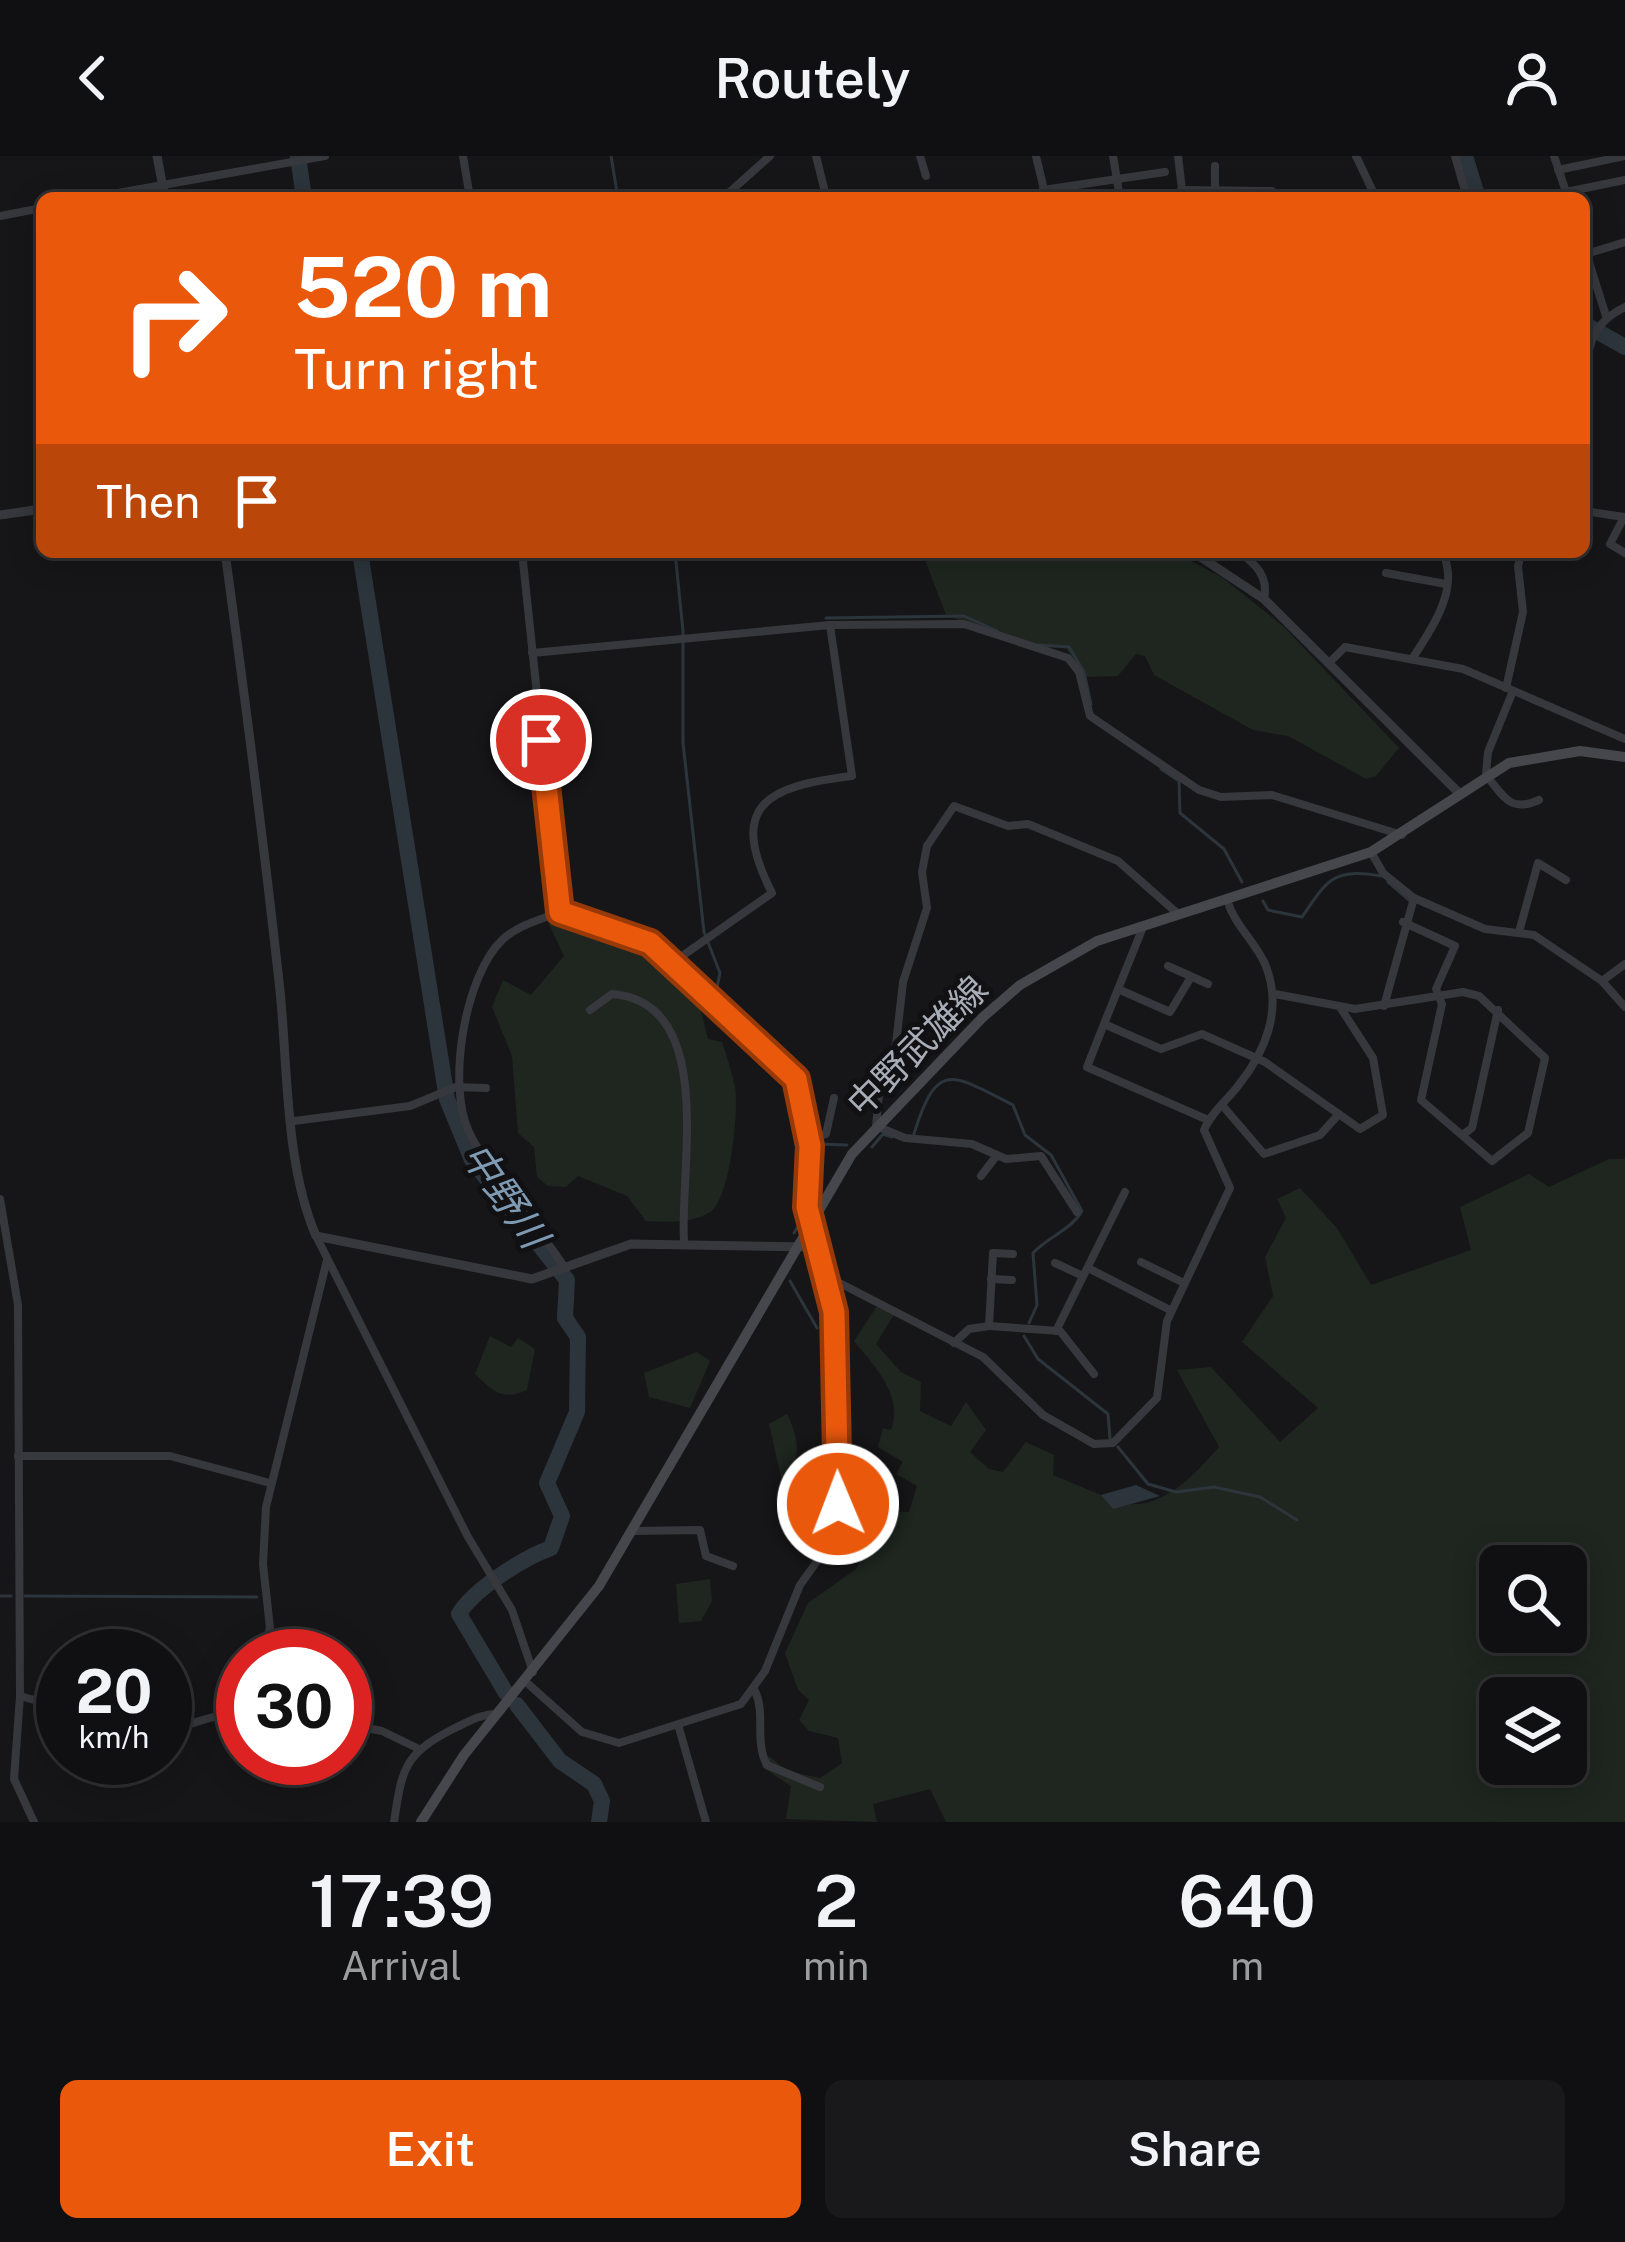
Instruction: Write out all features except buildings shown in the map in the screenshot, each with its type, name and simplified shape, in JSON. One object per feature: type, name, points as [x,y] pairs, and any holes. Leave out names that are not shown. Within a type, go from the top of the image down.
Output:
[{"type":"main road","name":"中野武雄線","points":[[421,1822],[599,1586],[796,1245],[809,1214],[876,1126],[1019,986],[1097,941],[1371,852],[1404,835],[1486,775],[1540,754],[1625,757]]},
{"type":"street","points":[[157,156],[164,192]]},
{"type":"street","points":[[119,192],[325,156]]},
{"type":"street","points":[[463,156],[469,192]]},
{"type":"street","points":[[730,192],[760,159],[770,156]]},
{"type":"street","points":[[816,156],[824,188]]},
{"type":"street","points":[[920,156],[926,176]]},
{"type":"street","points":[[1036,156],[1044,192]]},
{"type":"street","points":[[1113,156],[1119,192]]},
{"type":"street","points":[[1178,156],[1182,192]]},
{"type":"street","points":[[1356,156],[1373,192]]},
{"type":"street","points":[[1455,156],[1465,192]]},
{"type":"street","points":[[1554,156],[1566,192]]},
{"type":"street","points":[[1558,170],[1625,156]]},
{"type":"street","points":[[1215,166],[1215,190]]},
{"type":"street","points":[[1054,192],[1165,172]]},
{"type":"street","points":[[1579,192],[1625,181]]},
{"type":"street","points":[[1198,192],[1272,191]]},
{"type":"street","points":[[0,216],[36,209]]},
{"type":"street","points":[[1590,249],[1625,242]]},
{"type":"street","points":[[1590,266],[1606,316]]},
{"type":"street","points":[[1590,338],[1606,316],[1625,307]]},
{"type":"street","points":[[0,515],[36,510]]},
{"type":"street","points":[[1590,513],[1624,517],[1610,544],[1625,553]]},
{"type":"street","points":[[226,558],[258,788],[307,1214],[468,1537],[497,1583],[530,1678],[582,1732],[604,1741],[637,1741],[725,1712],[754,1691],[794,1596],[828,1547],[837,1524],[836,1351],[826,1276],[814,1247],[809,1214],[808,1138],[796,1079],[675,961],[650,943],[560,912],[500,941],[483,967],[470,1007],[456,1087],[470,1134],[565,1268]]},
{"type":"street","points":[[523,558],[560,912]]},
{"type":"street","points":[[1204,558],[1264,598],[1460,794]]},
{"type":"street","points":[[1246,558],[1261,571],[1267,586],[1264,598]]},
{"type":"street","points":[[1520,558],[1523,612],[1510,689],[1488,752],[1486,775],[1511,806],[1521,808],[1539,800]]},
{"type":"street","points":[[1412,659],[1441,610],[1446,562]]},
{"type":"street","points":[[1386,572],[1446,584]]},
{"type":"street","points":[[532,653],[830,626],[964,624],[1028,649],[1055,653],[1079,672],[1094,718],[1199,790],[1221,797],[1272,795],[1404,835]]},
{"type":"street","points":[[675,961],[772,893],[754,857],[750,834],[752,818],[768,797],[809,781],[852,776],[830,626]]},
{"type":"street","points":[[1330,662],[1345,647],[1463,668],[1625,739]]},
{"type":"street","points":[[1077,1212],[1041,1156],[1018,1160],[950,1139],[905,1138],[876,1126],[881,1074],[896,1044],[903,982],[928,908],[922,872],[927,846],[954,806],[1008,826],[1028,824],[1118,861],[1178,913]]},
{"type":"street","points":[[1371,852],[1383,873],[1414,898],[1485,929],[1548,941],[1602,981],[1625,1007]]},
{"type":"street","points":[[1519,932],[1538,863],[1566,880]]},
{"type":"street","points":[[1384,1006],[1403,922],[1414,898]]},
{"type":"street","points":[[826,1276],[983,1357],[1043,1415],[1106,1446],[1153,1407],[1171,1310],[1230,1188],[1206,1144],[1208,1120],[1258,1058],[1275,994],[1263,959],[1232,918],[1226,900]]},
{"type":"street","points":[[1275,994],[1339,1006],[1384,1006],[1439,997],[1463,992],[1498,1010],[1545,1058],[1528,1133],[1492,1161],[1465,1133],[1421,1100],[1439,997],[1436,988],[1455,946],[1403,922]]},
{"type":"street","points":[[1145,923],[1087,1067],[1208,1120]]},
{"type":"street","points":[[1602,981],[1625,964]]},
{"type":"street","points":[[1168,966],[1208,984]]},
{"type":"street","points":[[1118,989],[1170,1012],[1192,976]]},
{"type":"street","points":[[590,1010],[612,994],[630,996],[665,1018],[674,1034],[685,1076],[684,1242]]},
{"type":"street","points":[[1104,1024],[1161,1049],[1202,1034],[1258,1058],[1360,1129],[1383,1115],[1373,1058],[1339,1006]]},
{"type":"street","points":[[1465,1133],[1472,1128],[1498,1010]]},
{"type":"street","points":[[293,1121],[410,1106],[456,1087],[486,1088]]},
{"type":"street","points":[[808,1138],[826,1134],[834,1098]]},
{"type":"street","points":[[1222,1106],[1264,1154],[1320,1135],[1339,1114]]},
{"type":"street","points":[[981,1176],[997,1155]]},
{"type":"street","points":[[1056,1331],[1125,1192]]},
{"type":"street","points":[[0,1199],[19,1305],[20,1696],[14,1779],[34,1822]]},
{"type":"street","points":[[316,1236],[520,1277],[552,1274],[617,1245],[684,1242],[814,1247]]},
{"type":"street","points":[[989,1326],[992,1253],[1013,1254]]},
{"type":"street","points":[[270,1629],[263,1564],[270,1483],[328,1258]]},
{"type":"street","points":[[1055,1262],[1171,1310]]},
{"type":"street","points":[[1142,1262],[1184,1283]]},
{"type":"street","points":[[991,1279],[1012,1280]]},
{"type":"street","points":[[954,1343],[969,1329],[989,1326],[1056,1331],[1094,1375]]},
{"type":"street","points":[[18,1456],[170,1456],[270,1483]]},
{"type":"street","points":[[633,1531],[700,1531],[706,1556],[733,1566]]},
{"type":"street","points":[[754,1691],[760,1698],[759,1745],[767,1765],[820,1787]]},
{"type":"street","points":[[20,1696],[36,1700]]},
{"type":"street","points":[[394,1822],[403,1775],[417,1748],[473,1719],[498,1714]]},
{"type":"street","points":[[679,1728],[706,1822]]},
{"type":"street","points":[[372,1729],[417,1748]]},
{"type":"shaded area","points":[[924,558],[1186,558],[1223,578],[1284,627],[1399,748],[1376,776],[1366,779],[1288,736],[1253,730],[1154,675],[1145,656],[1136,654],[1118,676],[1086,677],[1065,647],[1035,648],[946,615]]},
{"type":"shaded area","points":[[565,919],[652,950],[696,991],[708,1039],[722,1042],[735,1087],[734,1134],[723,1191],[703,1216],[646,1221],[627,1196],[578,1176],[566,1187],[548,1186],[537,1177],[534,1147],[518,1133],[512,1056],[492,1007],[503,980],[531,995],[564,956],[549,924]]},
{"type":"shaded area","points":[[1609,1159],[1625,1159],[1625,1822],[946,1822],[930,1789],[873,1804],[877,1822],[786,1819],[791,1786],[762,1767],[769,1756],[787,1771],[820,1778],[842,1763],[838,1738],[809,1731],[799,1720],[809,1700],[798,1690],[785,1653],[808,1603],[856,1569],[886,1512],[909,1512],[917,1486],[896,1474],[903,1462],[878,1447],[883,1428],[891,1430],[894,1405],[885,1382],[854,1341],[877,1306],[894,1315],[876,1344],[901,1372],[921,1382],[920,1411],[951,1426],[966,1402],[986,1430],[970,1452],[989,1469],[1003,1472],[1026,1442],[1054,1455],[1053,1475],[1101,1495],[1113,1508],[1145,1503],[1180,1486],[1219,1447],[1177,1370],[1211,1367],[1280,1442],[1318,1408],[1242,1342],[1273,1296],[1265,1257],[1286,1218],[1277,1199],[1300,1188],[1337,1228],[1371,1285],[1471,1250],[1460,1207],[1529,1174],[1549,1187]]},
{"type":"shaded area","points":[[490,1336],[511,1347],[518,1338],[535,1349],[527,1390],[499,1393],[475,1374]]},
{"type":"shaded area","points":[[697,1352],[710,1361],[690,1408],[649,1397],[644,1373]]},
{"type":"shaded area","points":[[787,1414],[797,1453],[784,1491],[769,1424]]},
{"type":"shaded area","points":[[1136,1485],[1160,1496],[1113,1509],[1101,1495]]},
{"type":"shaded area","points":[[710,1579],[712,1601],[701,1621],[679,1623],[676,1584]]},
{"type":"waterway","name":"中野川","points":[[298,156],[303,192]]},
{"type":"waterway","points":[[611,156],[617,192]]},
{"type":"waterway","points":[[1465,156],[1476,192]]},
{"type":"waterway","points":[[1590,327],[1625,347]]},
{"type":"waterway","name":"中野川","points":[[361,558],[447,1099],[472,1160],[567,1280],[565,1318],[578,1337],[577,1412],[547,1483],[562,1516],[551,1548],[500,1576],[459,1614],[506,1693]]},
{"type":"waterway","points":[[676,558],[683,631],[683,743],[704,932],[720,973],[716,992],[804,1077],[818,1144],[810,1206]]},
{"type":"waterway","points":[[826,618],[964,616],[997,631]]},
{"type":"waterway","points":[[1040,645],[1069,647],[1084,672],[1091,704]]},
{"type":"waterway","points":[[1161,769],[1179,781],[1180,813],[1224,849],[1242,882]]},
{"type":"waterway","points":[[1263,901],[1268,910],[1302,917],[1333,879],[1352,874],[1381,876]]},
{"type":"waterway","points":[[1388,882],[1409,900]]},
{"type":"waterway","points":[[914,1134],[931,1093],[939,1084],[961,1081],[1013,1105],[1025,1135],[1051,1155],[1082,1211],[1033,1253],[1037,1305],[1029,1323]]},
{"type":"waterway","points":[[872,1147],[883,1134],[892,1137]]},
{"type":"waterway","points":[[819,1144],[847,1145]]},
{"type":"waterway","points":[[794,1233],[805,1214]]},
{"type":"waterway","points":[[790,1281],[817,1328]]},
{"type":"waterway","points":[[1024,1336],[1038,1359],[1108,1414],[1110,1439]]},
{"type":"waterway","points":[[1118,1447],[1148,1484],[1176,1492],[1214,1487],[1260,1497],[1297,1520]]},
{"type":"waterway","points":[[0,1596],[11,1596]]},
{"type":"waterway","points":[[25,1596],[257,1597]]},
{"type":"waterway","name":"中野川","points":[[517,1705],[560,1761],[594,1784],[602,1801],[599,1822]]},
{"type":"route","points":[[541,740],[560,912],[650,943],[675,961],[796,1079],[810,1146],[807,1207],[834,1312],[838,1504]]}]
